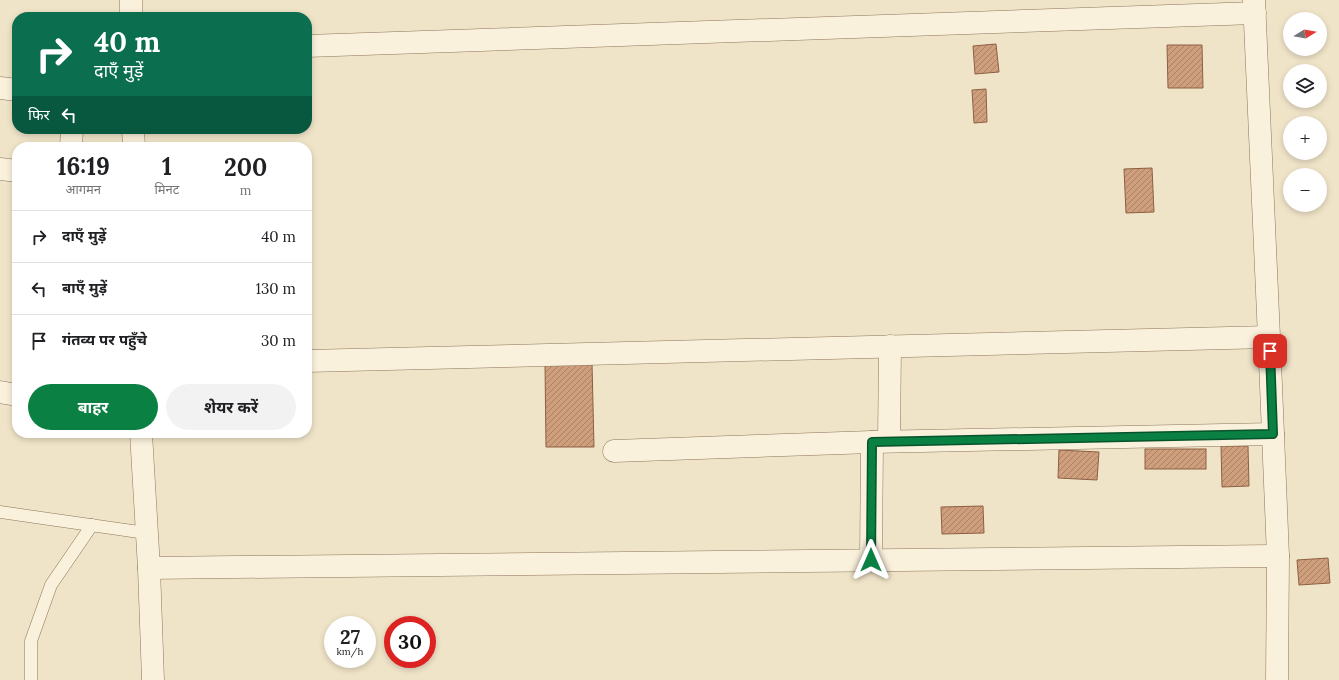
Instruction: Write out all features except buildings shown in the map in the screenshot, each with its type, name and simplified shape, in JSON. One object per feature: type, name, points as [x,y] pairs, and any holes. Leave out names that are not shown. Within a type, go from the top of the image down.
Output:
[{"type":"street","points":[[131,0],[131,12]]},
{"type":"street","points":[[312,46],[1254,6],[1278,556],[1277,680]]},
{"type":"street","points":[[0,88],[12,89]]},
{"type":"street","points":[[0,169],[12,170]]},
{"type":"street","points":[[312,361],[1269,337]]},
{"type":"street","points":[[871,560],[880,441],[890,346]]},
{"type":"street","points":[[0,392],[12,394]]},
{"type":"street","points":[[614,451],[880,441],[1273,434]]},
{"type":"street","points":[[141,438],[149,568],[153,680]]},
{"type":"street","points":[[149,568],[1278,556]]},
{"type":"lane","points":[[0,512],[146,533]]},
{"type":"lane","points":[[31,680],[31,641],[51,585],[92,525]]},
{"type":"route","points":[[871,560],[872,442],[1273,434],[1270,351]]}]
